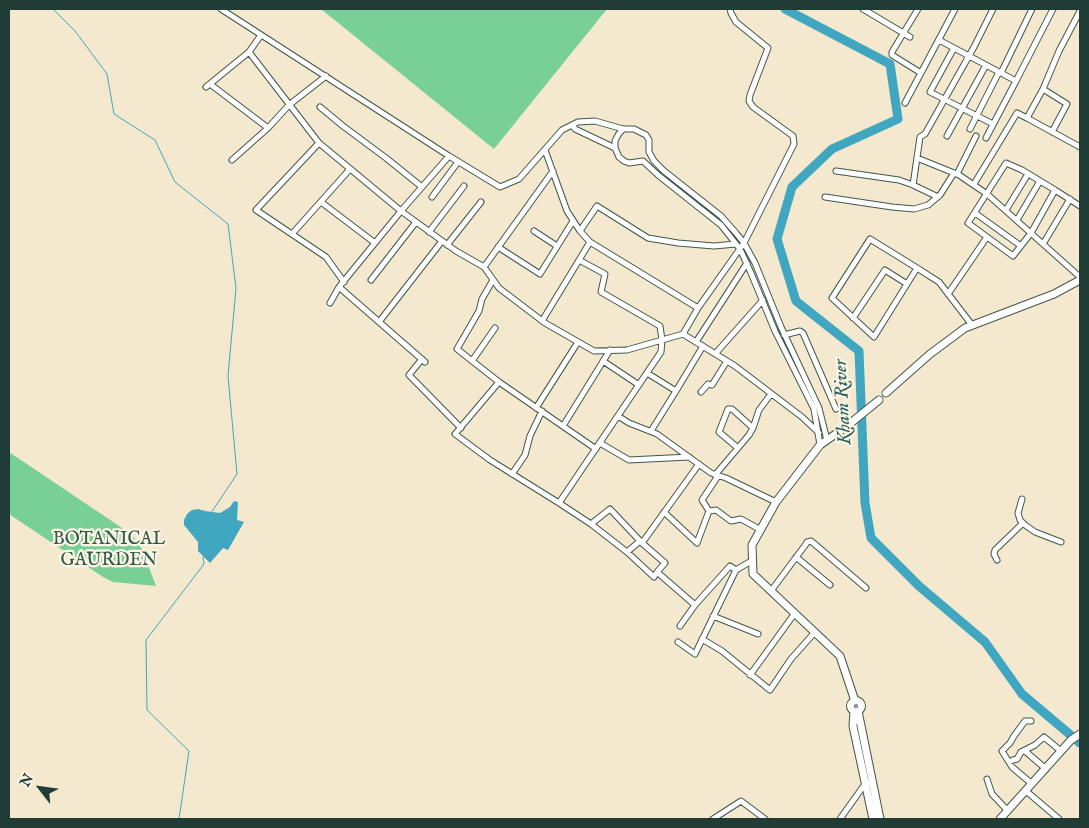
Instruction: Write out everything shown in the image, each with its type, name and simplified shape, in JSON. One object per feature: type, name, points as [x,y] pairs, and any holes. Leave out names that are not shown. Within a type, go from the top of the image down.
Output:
[{"type":"street","points":[[221,9],[458,162],[500,186],[519,180],[562,130],[578,122],[595,121],[623,129],[634,129],[646,135],[649,140],[649,152],[654,161],[721,216],[744,243],[755,263],[784,335],[819,408],[824,443]]},
{"type":"street","points":[[249,52],[318,143],[401,211],[447,245],[484,267],[499,288],[542,321],[594,351],[627,350],[683,334],[698,308],[744,243],[794,144],[793,136],[753,107],[749,101],[768,48],[736,22],[730,9]]},
{"type":"street","points":[[863,9],[910,37]]},
{"type":"street","points":[[905,103],[955,9]]},
{"type":"street","points":[[913,185],[920,137],[925,134],[945,99],[993,9]]},
{"type":"street","points":[[970,129],[1032,9]]},
{"type":"street","points":[[986,138],[1053,9]]},
{"type":"street","points":[[915,10],[892,55],[921,73]]},
{"type":"street","points":[[1027,118],[1080,11]]},
{"type":"street","points":[[261,35],[249,52],[208,85],[268,128]]},
{"type":"street","points":[[939,40],[1016,81]]},
{"type":"street","points":[[954,48],[930,91],[993,124]]},
{"type":"street","points":[[946,136],[986,64]]},
{"type":"street","points":[[232,160],[268,128],[290,105],[326,76]]},
{"type":"street","points":[[1043,89],[1067,104],[1052,132]]},
{"type":"street","points":[[320,107],[422,187]]},
{"type":"street","points":[[974,184],[1017,113],[1080,147]]},
{"type":"street","points":[[572,125],[576,130],[615,148]]},
{"type":"street","points":[[623,129],[616,138],[615,148],[619,157],[629,163],[643,161],[649,152]]},
{"type":"street","points":[[825,197],[914,209],[928,205],[938,197],[955,174],[976,136]]},
{"type":"street","points":[[318,143],[256,210],[326,257],[344,282]]},
{"type":"street","points":[[545,150],[567,211],[590,242],[698,308]]},
{"type":"street","points":[[330,303],[339,287],[375,242],[449,156]]},
{"type":"street","points":[[886,393],[930,354],[965,328],[1054,294],[1080,278],[1006,210],[974,184],[917,158]]},
{"type":"street","points":[[643,161],[721,225],[740,249],[775,331],[814,409],[819,434]]},
{"type":"street","points":[[432,197],[458,162]]},
{"type":"street","points":[[1055,190],[1031,233],[1013,256],[968,223],[1006,163],[1028,174],[1040,181],[1055,190],[1070,199],[1080,206]]},
{"type":"street","points":[[292,234],[350,169]]},
{"type":"street","points":[[484,267],[553,171]]},
{"type":"street","points":[[836,172],[899,180],[938,197]]},
{"type":"street","points":[[1006,210],[1028,174]]},
{"type":"street","points":[[1017,220],[1040,181]]},
{"type":"street","points":[[429,232],[464,186]]},
{"type":"street","points":[[1043,244],[1070,199]]},
{"type":"street","points":[[321,202],[375,242]]},
{"type":"street","points":[[447,245],[480,202]]},
{"type":"street","points":[[580,231],[597,206],[648,238],[678,244],[714,246],[736,244]]},
{"type":"street","points":[[975,213],[1021,246]]},
{"type":"street","points":[[498,247],[540,274],[573,221]]},
{"type":"street","points":[[371,280],[416,222]]},
{"type":"street","points":[[534,230],[557,246]]},
{"type":"street","points":[[948,294],[987,237]]},
{"type":"street","points":[[917,268],[874,337],[832,298],[870,239],[917,268],[939,282],[972,324]]},
{"type":"street","points":[[379,322],[442,241]]},
{"type":"street","points":[[542,321],[590,242]]},
{"type":"street","points":[[559,503],[661,352],[662,340],[660,326],[601,292],[605,274],[579,260]]},
{"type":"street","points":[[696,342],[747,263]]},
{"type":"street","points":[[853,318],[885,270],[907,284]]},
{"type":"street","points":[[493,280],[482,299],[479,311],[457,349],[499,382],[596,449]]},
{"type":"street","points":[[339,287],[423,360],[409,375],[461,428]]},
{"type":"street","points":[[715,354],[762,300]]},
{"type":"street","points":[[472,361],[495,328]]},
{"type":"street","points":[[784,335],[800,330],[803,333],[836,408]]},
{"type":"street","points":[[683,334],[735,366],[802,417],[819,434],[824,443]]},
{"type":"street","points":[[536,408],[578,342]]},
{"type":"street","points":[[651,431],[703,346]]},
{"type":"street","points":[[563,426],[610,350]]},
{"type":"street","points":[[603,361],[639,385]]},
{"type":"street","points":[[701,392],[708,384],[712,386],[727,361]]},
{"type":"street","points":[[647,373],[676,391]]},
{"type":"street","points":[[499,382],[456,434],[490,460],[591,524],[628,552],[654,577],[666,563],[641,542],[610,508],[591,524]]},
{"type":"street","points":[[709,511],[702,500],[716,475],[749,436],[759,410],[771,394]]},
{"type":"street","points":[[877,402],[824,443],[776,502],[752,545],[752,560],[753,574],[840,656],[855,701],[850,705],[851,709],[856,711],[853,726],[880,819]]},
{"type":"street","points":[[738,448],[719,432],[728,410],[732,409],[753,428]]},
{"type":"street","points":[[512,474],[526,455],[530,436],[542,412]]},
{"type":"street","points":[[618,416],[629,423],[657,434],[711,473],[776,502]]},
{"type":"street","points":[[600,443],[629,460],[689,457]]},
{"type":"street","points":[[628,552],[641,542],[699,464]]},
{"type":"street","points":[[1022,499],[1018,513],[1020,520],[1035,532],[1061,542]]},
{"type":"street","points":[[709,511],[716,510],[731,520],[741,519],[761,530]]},
{"type":"street","points":[[664,512],[697,543],[709,511]]},
{"type":"street","points":[[997,560],[994,554],[995,550],[1023,523]]},
{"type":"street","points":[[771,591],[807,542],[813,542],[866,588]]},
{"type":"street","points":[[796,557],[830,585]]},
{"type":"street","points":[[678,642],[695,654],[736,570],[752,560]]},
{"type":"street","points":[[680,626],[695,605],[730,566],[736,570]]},
{"type":"street","points":[[657,572],[695,605]]},
{"type":"street","points":[[750,675],[795,613]]},
{"type":"street","points":[[713,616],[758,634]]},
{"type":"street","points":[[702,638],[722,651],[770,690],[791,659],[815,632]]},
{"type":"street","points":[[1031,721],[1025,721],[1010,743],[1002,750],[1012,766],[1032,784]]},
{"type":"street","points":[[1000,819],[1071,740],[1080,734]]},
{"type":"street","points":[[1009,762],[1017,759],[1021,752],[1035,745],[1044,737],[1061,751]]},
{"type":"street","points":[[1025,751],[1046,769]]},
{"type":"street","points":[[987,779],[992,794],[1008,811]]},
{"type":"street","points":[[840,819],[869,783]]},
{"type":"street","points":[[869,783],[873,819]]},
{"type":"street","points":[[1026,791],[1059,819]]},
{"type":"street","points":[[713,819],[741,801],[764,819]]},
{"type":"street","points":[[721,814],[726,819]]},
{"type":"green space","points":[[321,9],[607,9],[494,149]]},
{"type":"green space","name":"BOTANICAL GAURDEN","points":[[9,452],[131,534],[142,549],[156,586],[113,582],[9,514]]},
{"type":"water","points":[[234,501],[238,502],[237,520],[244,522],[228,550],[223,548],[210,563],[198,551],[198,542],[184,525],[184,520],[192,510],[198,509],[220,513],[230,507]]},
{"type":"waterway","points":[[53,9],[75,31],[107,74],[114,114],[155,140],[175,182],[228,224],[236,288],[228,376],[237,474],[211,513]]},
{"type":"waterway","name":"Kham River","points":[[785,9],[890,64],[898,119],[832,149],[792,187],[777,239],[796,301],[859,351],[865,503],[871,538],[919,586],[985,642],[1022,694],[1080,743]]},
{"type":"waterway","points":[[179,819],[189,751],[147,710],[146,640],[204,564],[203,557]]}]
